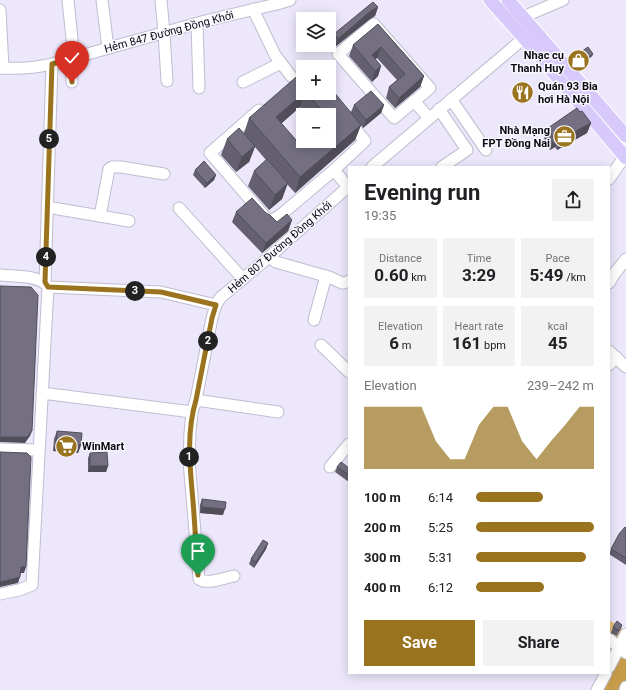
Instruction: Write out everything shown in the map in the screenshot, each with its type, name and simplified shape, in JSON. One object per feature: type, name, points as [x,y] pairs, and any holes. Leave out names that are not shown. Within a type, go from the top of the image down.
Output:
[{"type":"main road","points":[[490,0],[530,34],[626,136]]},
{"type":"main road","points":[[508,0],[523,17],[530,34],[625,157]]},
{"type":"street","points":[[68,0],[72,82]]},
{"type":"street","points":[[102,0],[108,48]]},
{"type":"street","points":[[161,0],[167,81]]},
{"type":"street","name":"Hẻm 847 Đường Đồng Khởi","points":[[1,68],[44,66],[276,2],[290,0]]},
{"type":"street","points":[[523,17],[563,0]]},
{"type":"street","points":[[253,9],[273,50],[281,64],[291,76]]},
{"type":"street","points":[[0,10],[1,68]]},
{"type":"street","points":[[197,24],[199,88]]},
{"type":"street","points":[[374,24],[430,88],[414,101],[394,118],[338,54],[374,24]]},
{"type":"street","points":[[373,166],[439,109],[530,34]]},
{"type":"street","points":[[0,594],[19,590],[32,585],[47,285],[47,207],[52,64]]},
{"type":"street","points":[[243,82],[281,64]]},
{"type":"street","points":[[286,88],[296,79]]},
{"type":"street","points":[[451,100],[486,150]]},
{"type":"street","points":[[414,101],[429,118]]},
{"type":"street","points":[[268,103],[210,153],[267,219],[274,220],[334,170],[365,141],[340,111]]},
{"type":"street","points":[[439,109],[467,150],[443,166]]},
{"type":"street","points":[[610,178],[625,157]]},
{"type":"street","points":[[100,216],[109,169],[112,167],[121,167],[164,174]]},
{"type":"street","points":[[334,170],[348,186]]},
{"type":"street","name":"Hẻm 807 Đường Đồng Khởi","points":[[216,305],[220,298],[348,188]]},
{"type":"street","points":[[47,207],[129,221]]},
{"type":"street","points":[[179,208],[243,279]]},
{"type":"street","points":[[282,213],[298,232]]},
{"type":"street","points":[[269,257],[272,261],[326,276],[342,283],[348,281]]},
{"type":"street","points":[[610,281],[626,259]]},
{"type":"street","points":[[0,275],[32,278],[40,280],[47,285],[161,292],[216,305],[212,318],[196,400],[192,412],[189,461],[199,579],[208,582],[234,576]]},
{"type":"street","points":[[314,320],[326,276]]},
{"type":"street","points":[[321,345],[348,371]]},
{"type":"street","points":[[611,358],[626,367]]},
{"type":"street","points":[[42,393],[192,412]]},
{"type":"street","points":[[196,400],[278,412]]},
{"type":"street","points":[[330,467],[348,445]]},
{"type":"street","points":[[0,449],[39,450]]},
{"type":"street","points":[[610,666],[622,650],[626,634]]},
{"type":"street","points":[[610,640],[622,650]]},
{"type":"street","points":[[597,690],[605,674]]},
{"type":"shaded area","points":[[610,621],[625,630],[610,659]]},
{"type":"shaded area","points":[[626,640],[626,681],[621,690],[600,690],[608,674],[610,674],[610,671]]},
{"type":"building","points":[[373,2],[378,7],[372,10],[338,39],[336,32]]},
{"type":"building","points":[[378,24],[424,76],[399,98],[389,87],[405,74],[381,47],[372,55],[381,66],[375,71],[353,45]]},
{"type":"building","points":[[588,47],[593,54],[581,63],[575,56]]},
{"type":"building","points":[[296,77],[296,100],[276,117],[296,140],[296,148],[334,148],[300,177],[249,118]]},
{"type":"building","points":[[371,91],[384,105],[366,120],[354,105]]},
{"type":"building","points":[[336,95],[361,125],[336,146],[336,108],[320,108],[313,100],[336,100]]},
{"type":"building","points":[[577,108],[580,112],[582,111],[591,123],[561,139],[559,137],[554,139],[548,128]]},
{"type":"building","points":[[239,128],[255,146],[242,157],[227,139]]},
{"type":"building","points":[[267,159],[288,183],[275,195],[254,171]]},
{"type":"building","points":[[204,161],[216,175],[207,183],[195,170]]},
{"type":"building","points":[[252,198],[277,222],[287,214],[292,220],[266,243],[236,212]]},
{"type":"building","points":[[0,286],[31,287],[38,295],[32,431],[27,437],[0,437]]},
{"type":"building","points":[[57,431],[82,433],[81,445],[56,443]]},
{"type":"building","points":[[0,452],[27,453],[31,457],[26,567],[21,567],[20,577],[0,582]]},
{"type":"building","points":[[107,452],[108,466],[90,466],[90,453]]},
{"type":"building","points":[[341,462],[348,467],[348,474],[337,467]]},
{"type":"building","points":[[202,499],[226,502],[225,509],[202,507]]},
{"type":"building","points":[[625,527],[626,558],[611,549],[619,534]]},
{"type":"building","points":[[263,540],[268,543],[256,562],[251,559]]},
{"type":"building","points":[[617,621],[622,625],[619,631],[613,627]]},
{"type":"place","name":"Nhạc cụ Thanh Huy","points":[[579,61]]},
{"type":"place","name":"Quán 93 Bia hơi Hà Nội","points":[[522,92]]},
{"type":"place","name":"Nhà Mạng FPT Đồng Nai","points":[[565,136]]},
{"type":"place","name":"WinMart","points":[[66,446]]},
{"type":"route","points":[[72,82],[70,59],[52,64],[45,282],[48,287],[161,292],[216,305],[212,318],[196,400],[192,412],[190,433],[189,461],[198,575]]}]
